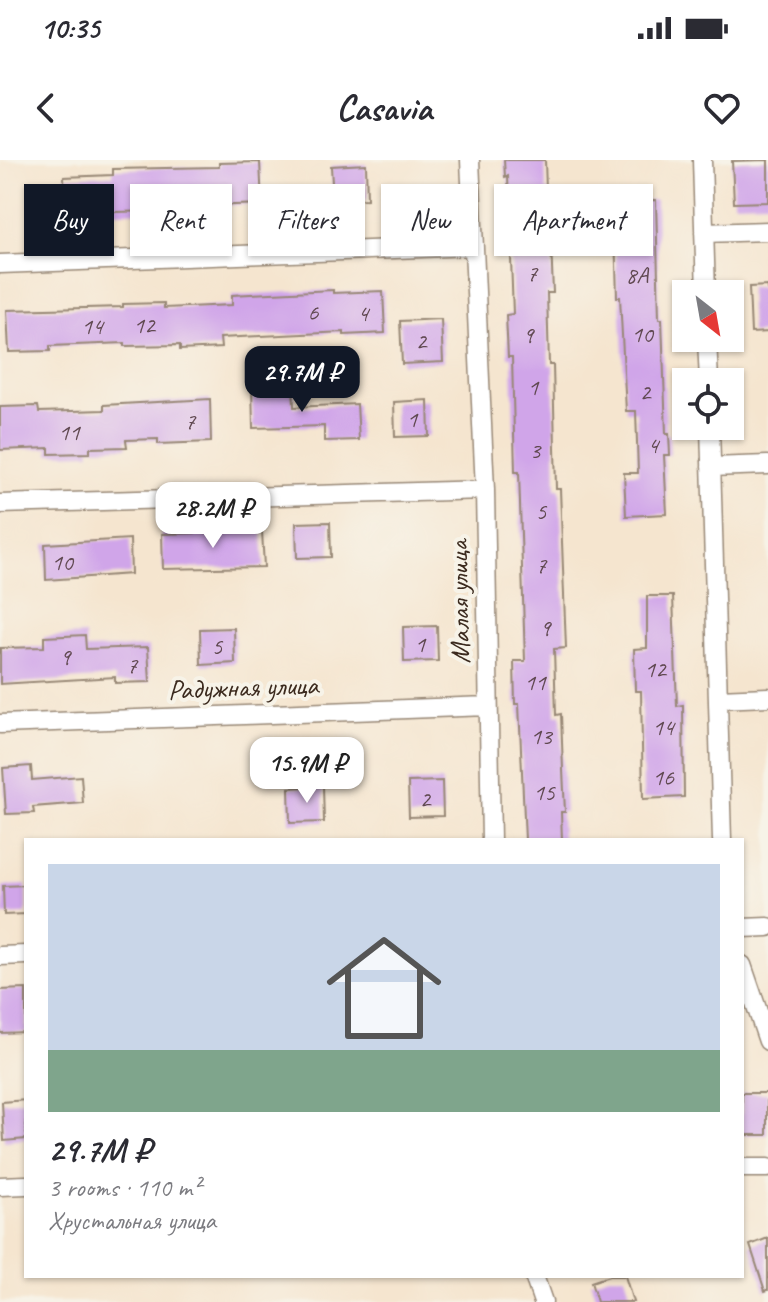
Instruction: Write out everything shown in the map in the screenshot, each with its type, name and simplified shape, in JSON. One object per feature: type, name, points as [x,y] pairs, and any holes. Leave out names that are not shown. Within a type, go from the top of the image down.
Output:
[{"type":"street","name":"Малая улица","points":[[470,160],[471,184]]},
{"type":"street","points":[[702,160],[706,280]]},
{"type":"street","points":[[704,233],[768,231]]},
{"type":"street","points":[[0,264],[381,250]]},
{"type":"street","name":"Малая улица","points":[[474,256],[485,490],[491,838]]},
{"type":"street","points":[[710,440],[722,838]]},
{"type":"street","points":[[711,467],[768,465]]},
{"type":"street","points":[[0,504],[485,490]]},
{"type":"street","points":[[718,699],[768,697]]},
{"type":"street","name":"Радужная улица","points":[[0,724],[488,706]]},
{"type":"street","points":[[744,928],[768,927]]},
{"type":"street","points":[[0,956],[24,955]]},
{"type":"street","points":[[744,971],[768,1041]]},
{"type":"street","points":[[744,1168],[768,1168]]},
{"type":"street","points":[[0,1186],[24,1185]]},
{"type":"street","points":[[535,1278],[543,1302]]},
{"type":"building","points":[[504,160],[545,160],[546,184],[508,184],[508,176],[505,177]]},
{"type":"building","points":[[768,160],[768,202],[734,203],[732,161]]},
{"type":"building","points":[[260,162],[261,184],[248,184],[248,205],[232,205],[232,184],[130,184],[130,212],[114,212],[114,184],[64,184],[64,177],[113,175],[113,169],[219,167],[219,163]]},
{"type":"building","points":[[366,164],[367,199],[365,184],[332,184],[331,166]]},
{"type":"building","points":[[653,200],[656,200],[659,319],[662,319],[666,434],[669,434],[670,455],[664,455],[667,514],[626,516],[624,473],[638,473],[636,411],[626,411],[616,256],[653,256]]},
{"type":"building","points":[[511,256],[552,256],[553,293],[547,293],[549,365],[553,365],[556,489],[560,489],[566,648],[554,649],[556,715],[561,714],[565,812],[561,812],[562,838],[525,838],[514,661],[525,661],[519,472],[515,472],[512,357],[508,357],[506,315],[513,314]]},
{"type":"building","points":[[768,286],[768,332],[751,333],[749,287]]},
{"type":"building","points":[[333,290],[333,293],[383,291],[385,333],[220,338],[221,348],[180,350],[180,345],[125,346],[125,343],[50,346],[50,351],[9,352],[7,310],[164,303],[164,308],[232,305],[232,295]]},
{"type":"building","points":[[441,319],[443,362],[402,364],[400,321]]},
{"type":"building","points":[[293,384],[294,407],[357,404],[359,440],[324,441],[324,426],[253,428],[252,386]]},
{"type":"building","points":[[210,399],[211,442],[158,444],[158,439],[126,440],[127,447],[90,448],[90,453],[49,454],[49,448],[0,450],[0,407],[38,406],[39,412],[104,410],[104,405]]},
{"type":"building","points":[[428,400],[429,436],[395,437],[394,402]]},
{"type":"building","points":[[330,522],[331,557],[297,558],[296,523]]},
{"type":"building","points":[[262,531],[264,567],[163,569],[162,534]]},
{"type":"building","points":[[130,539],[131,574],[46,580],[45,544]]},
{"type":"building","points":[[647,596],[673,596],[677,706],[683,705],[684,797],[643,799],[641,691],[635,691],[634,649],[647,648]]},
{"type":"building","points":[[437,626],[438,661],[404,662],[403,627]]},
{"type":"building","points":[[234,628],[235,663],[201,665],[200,629]]},
{"type":"building","points":[[85,635],[86,649],[148,647],[150,682],[115,683],[115,677],[0,684],[0,648],[44,647],[44,637]]},
{"type":"building","points":[[31,766],[32,780],[81,776],[83,803],[33,807],[34,813],[6,814],[3,768]]},
{"type":"building","points":[[442,781],[443,816],[409,817],[408,782]]},
{"type":"building","points":[[323,786],[324,822],[290,823],[289,788]]},
{"type":"building","points":[[24,885],[24,914],[4,915],[3,886]]},
{"type":"building","points":[[24,989],[24,1032],[0,1033],[0,990]]},
{"type":"building","points":[[744,1093],[767,1093],[767,1135],[744,1135]]},
{"type":"building","points":[[24,1100],[24,1139],[4,1141],[2,1102]]},
{"type":"building","points":[[768,1238],[768,1290],[765,1291],[750,1245]]},
{"type":"building","points":[[603,1278],[626,1278],[633,1302],[597,1302],[591,1282]]}]
